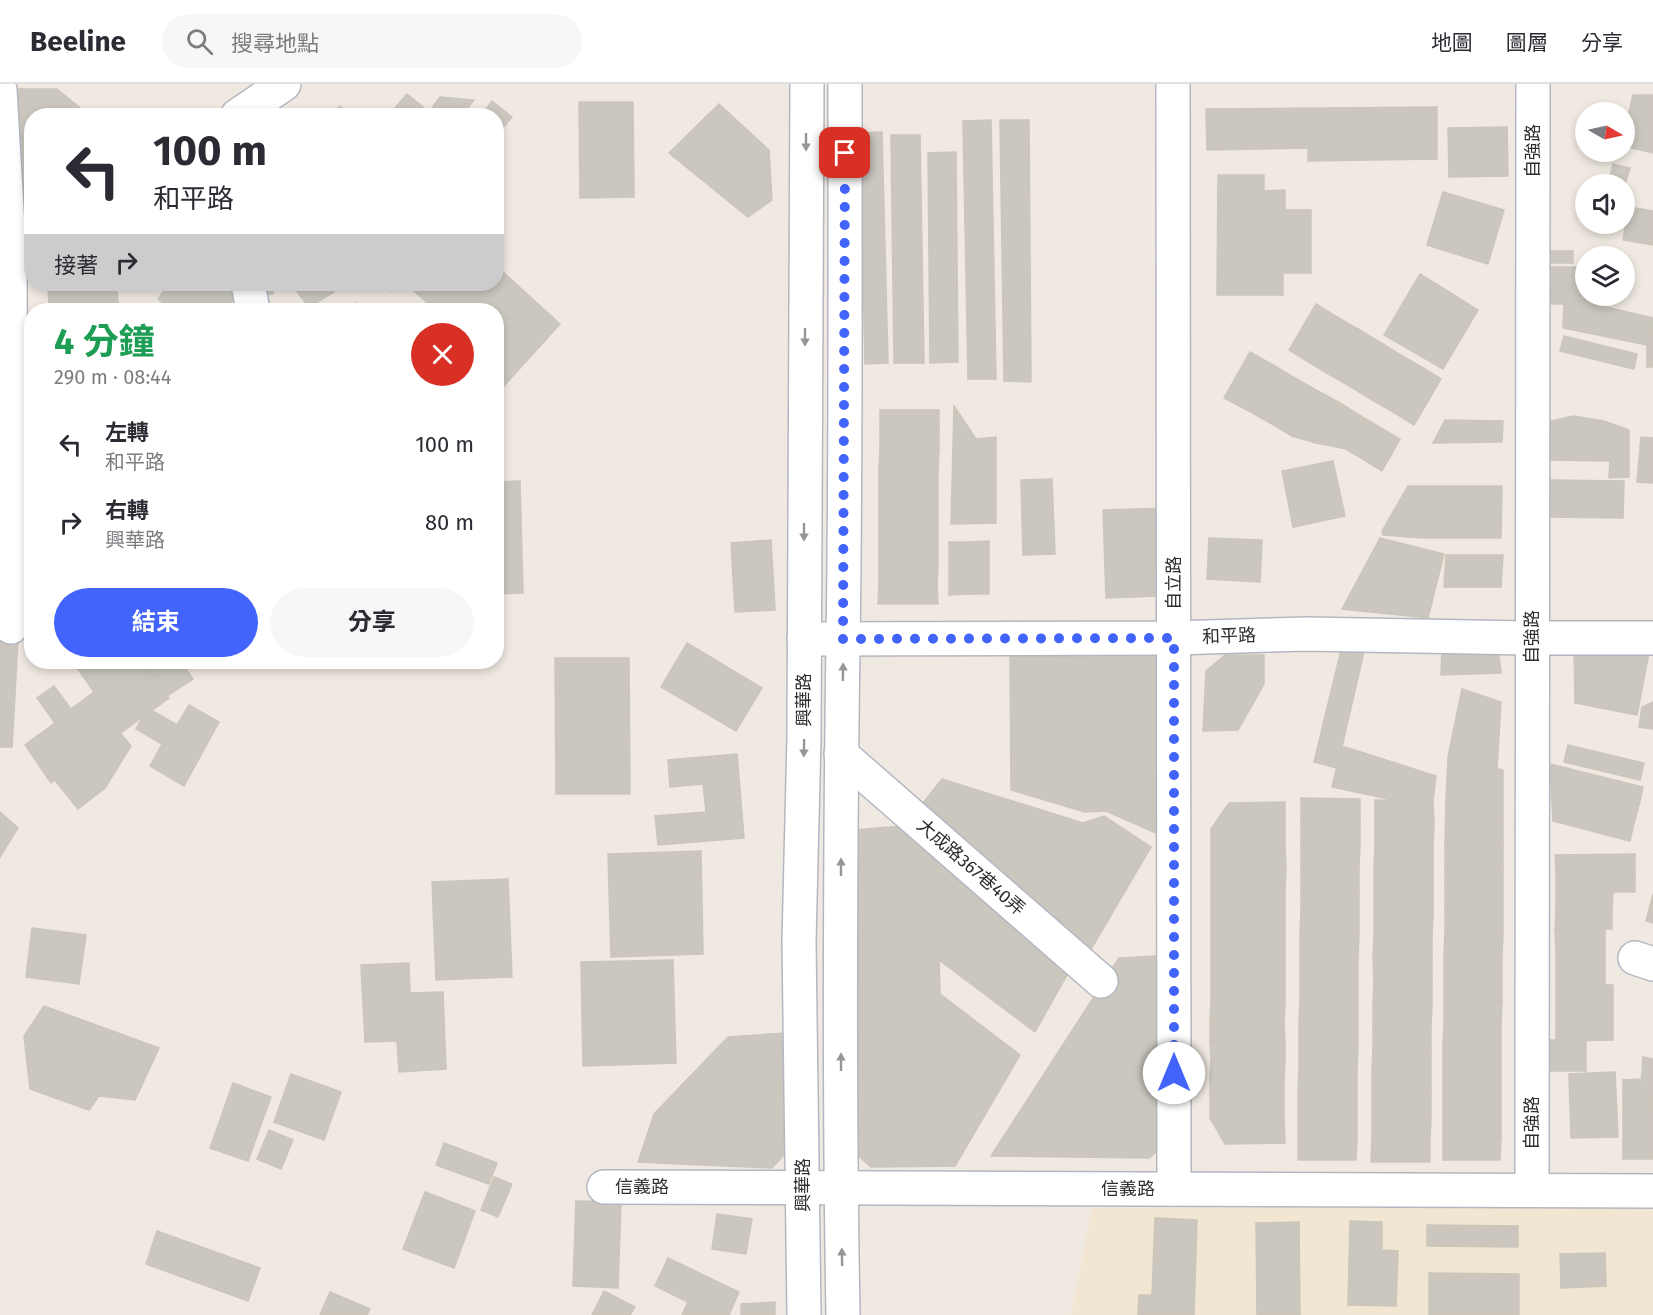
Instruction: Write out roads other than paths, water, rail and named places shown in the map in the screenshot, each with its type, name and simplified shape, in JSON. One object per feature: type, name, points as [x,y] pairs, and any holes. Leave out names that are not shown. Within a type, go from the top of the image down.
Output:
[{"type":"street","points":[[249,108],[284,84]]},
{"type":"street","name":"興華路","points":[[804,1315],[799,941],[804,738],[807,84]]},
{"type":"street","name":"興華路","points":[[843,1315],[841,754],[845,84]]},
{"type":"street","name":"自立路","points":[[1173,84],[1174,1189]]},
{"type":"street","name":"自強路","points":[[1532,1190],[1533,84]]},
{"type":"street","points":[[0,90],[14,259],[14,626]]},
{"type":"street","name":"和平路","points":[[804,639],[1174,638],[1306,634],[1653,638]]},
{"type":"street","name":"大成路367巷40弄","points":[[841,754],[1101,981]]},
{"type":"street","name":"信義路","points":[[604,1186],[1653,1191]]}]
